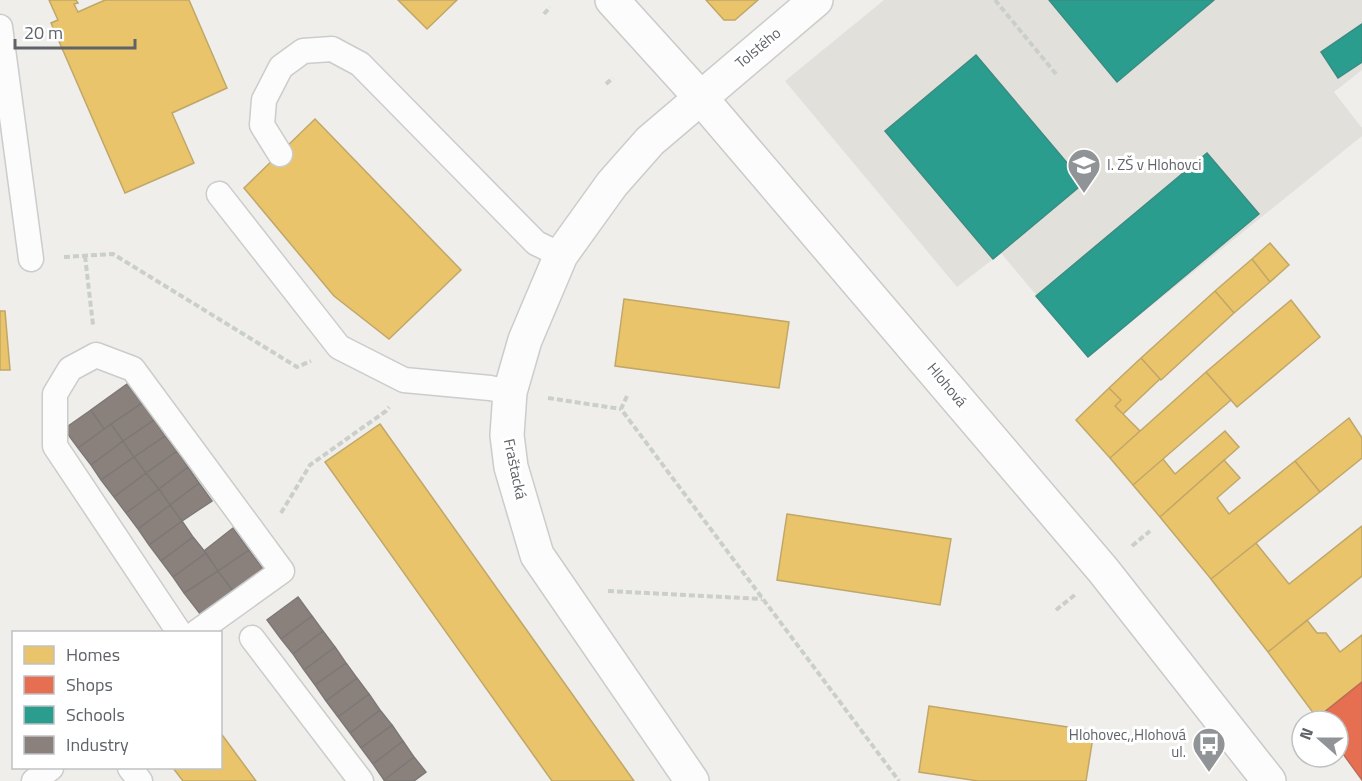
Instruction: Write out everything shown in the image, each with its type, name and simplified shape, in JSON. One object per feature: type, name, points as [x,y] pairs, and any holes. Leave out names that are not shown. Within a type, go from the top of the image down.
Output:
[{"type":"main road","name":"Hlohová","points":[[612,0],[700,97],[1103,570],[1269,781]]},
{"type":"main road","name":"Tolstého","points":[[700,97],[816,0]]},
{"type":"main road","name":"Fraštacká","points":[[692,781],[537,555],[512,467],[507,435],[510,392],[525,340],[561,255],[612,184],[638,153],[700,97]]},
{"type":"lane","points":[[0,27],[31,259]]},
{"type":"lane","points":[[280,154],[262,125],[264,100],[281,67],[303,51],[332,49],[360,64],[536,243],[561,255]]},
{"type":"lane","points":[[219,194],[339,347],[404,381],[490,388],[510,392]]},
{"type":"lane","points":[[178,631],[55,446],[55,394],[70,369],[96,355],[133,369],[282,571],[200,631]]},
{"type":"lane","points":[[252,638],[361,781]]},
{"type":"lane","points":[[34,781],[50,769]]},
{"type":"lane","points":[[131,769],[140,781]]},
{"type":"path","points":[[995,0],[1056,74]]},
{"type":"path","points":[[544,14],[550,7]]},
{"type":"path","points":[[606,84],[613,78]]},
{"type":"path","points":[[31,259],[113,254],[297,367],[339,347]]},
{"type":"path","points":[[85,256],[96,355]]},
{"type":"path","points":[[262,544],[310,465],[386,411],[404,381]]},
{"type":"path","points":[[510,392],[621,409],[899,781]]},
{"type":"path","points":[[621,409],[627,396]]},
{"type":"path","points":[[1129,549],[1150,531]]},
{"type":"path","points":[[560,588],[763,599]]},
{"type":"path","points":[[1056,610],[1076,593]]},
{"type":"shaded area","name":"I. ZŠ v Hlohovci","points":[[884,0],[1362,0],[1362,70],[1334,92],[1362,128],[1362,136],[1088,357],[1001,253],[957,287],[785,81]]},
{"type":"building: Homes","points":[[49,0],[76,0],[78,3],[74,4],[78,12],[105,0],[189,0],[227,88],[172,113],[194,163],[125,193],[51,23],[58,20]]},
{"type":"building: Homes","points":[[398,0],[457,0],[427,29]]},
{"type":"building: Homes","points":[[706,0],[758,0],[735,20],[724,20]]},
{"type":"building: Homes","points":[[315,119],[461,270],[389,339],[334,296],[244,188]]},
{"type":"building: Homes","points":[[1270,243],[1289,265],[1270,282],[1252,259]]},
{"type":"building: Homes","points":[[1252,259],[1270,282],[1234,313],[1215,291]]},
{"type":"building: Homes","points":[[1215,291],[1234,313],[1161,380],[1141,358]]},
{"type":"building: Homes","points":[[624,299],[789,322],[779,388],[615,366]]},
{"type":"building: Homes","points":[[1291,300],[1320,337],[1237,407],[1206,372]]},
{"type":"building: Homes","points":[[0,311],[5,311],[10,370],[0,370]]},
{"type":"building: Homes","points":[[1141,358],[1160,379],[1123,414],[1115,406],[1121,400],[1109,388]]},
{"type":"building: Homes","points":[[1206,372],[1231,400],[1133,485],[1110,458]]},
{"type":"building: Homes","points":[[1109,388],[1121,400],[1115,406],[1140,431],[1110,458],[1076,420]]},
{"type":"building: Homes","points":[[1349,418],[1362,438],[1362,458],[1320,492],[1295,461]]},
{"type":"building: Homes","points":[[380,424],[634,781],[552,781],[325,462]]},
{"type":"building: Homes","points":[[1225,431],[1239,447],[1160,517],[1133,485],[1163,459],[1175,474]]},
{"type":"building: Homes","points":[[1224,460],[1240,478],[1217,498],[1229,514],[1295,461],[1320,492],[1211,579],[1160,517]]},
{"type":"building: Homes","points":[[787,514],[951,539],[940,605],[777,580]]},
{"type":"building: Homes","points":[[1362,526],[1362,576],[1268,652],[1211,579],[1256,543],[1289,584]]},
{"type":"building: Homes","points":[[1307,620],[1317,633],[1326,633],[1340,652],[1362,635],[1362,682],[1328,709],[1310,709],[1268,652]]},
{"type":"building: Homes","points":[[929,706],[1094,731],[1086,781],[978,781],[919,772]]},
{"type":"building: Homes","points":[[222,735],[256,781],[183,781],[174,769],[222,769]]},
{"type":"building: Shops","points":[[1362,682],[1362,780],[1350,764],[1350,709],[1328,709]]},
{"type":"building: Schools","points":[[1049,0],[1214,0],[1117,82]]},
{"type":"building: Schools","points":[[1362,24],[1362,62],[1338,78],[1321,52]]},
{"type":"building: Schools","points":[[976,55],[1084,183],[993,259],[885,131]]},
{"type":"building: Schools","points":[[1207,153],[1259,214],[1088,357],[1036,296]]},
{"type":"building: Industry","points":[[127,384],[142,403],[104,429],[91,410]]},
{"type":"building: Industry","points":[[142,403],[154,420],[123,441],[111,424]]},
{"type":"building: Industry","points":[[91,410],[104,429],[78,448],[64,429]]},
{"type":"building: Industry","points":[[154,420],[165,436],[134,457],[123,441]]},
{"type":"building: Industry","points":[[111,424],[123,441],[91,465],[78,448]]},
{"type":"building: Industry","points":[[165,436],[177,451],[146,473],[134,457]]},
{"type":"building: Industry","points":[[123,441],[134,457],[101,480],[91,465]]},
{"type":"building: Industry","points":[[177,451],[188,467],[159,489],[146,473]]},
{"type":"building: Industry","points":[[134,457],[146,473],[114,497],[101,480]]},
{"type":"building: Industry","points":[[188,467],[199,483],[170,505],[159,489]]},
{"type":"building: Industry","points":[[146,473],[159,489],[126,513],[114,497]]},
{"type":"building: Industry","points":[[199,483],[212,501],[182,521],[170,505]]},
{"type":"building: Industry","points":[[159,489],[170,505],[138,529],[126,513]]},
{"type":"building: Industry","points":[[170,505],[182,521],[149,545],[138,529]]},
{"type":"building: Industry","points":[[182,521],[193,537],[161,561],[149,545]]},
{"type":"building: Industry","points":[[233,528],[249,550],[218,571],[204,551]]},
{"type":"building: Industry","points":[[193,537],[206,553],[173,577],[161,561]]},
{"type":"building: Industry","points":[[249,550],[263,569],[233,591],[218,571]]},
{"type":"building: Industry","points":[[206,553],[218,571],[184,593],[173,577]]},
{"type":"building: Industry","points":[[218,571],[233,591],[201,615],[184,593]]},
{"type":"building: Industry","points":[[298,597],[312,616],[281,639],[267,620]]},
{"type":"building: Industry","points":[[312,616],[323,631],[293,654],[281,639]]},
{"type":"building: Industry","points":[[323,631],[335,647],[304,670],[293,654]]},
{"type":"building: Industry","points":[[335,647],[346,663],[315,685],[304,670]]},
{"type":"building: Industry","points":[[346,663],[357,678],[326,701],[315,685]]},
{"type":"building: Industry","points":[[357,678],[369,694],[338,717],[326,701]]},
{"type":"building: Industry","points":[[369,694],[380,710],[350,733],[338,717]]},
{"type":"building: Industry","points":[[380,710],[392,725],[361,748],[350,733]]},
{"type":"building: Industry","points":[[392,725],[403,741],[373,764],[361,748]]},
{"type":"building: Industry","points":[[403,741],[414,757],[384,780],[373,764]]},
{"type":"building: Industry","points":[[414,757],[426,772],[414,781],[384,780]]},
{"type":"place","name":"I. ZŠ v Hlohovci","points":[[1084,194]]},
{"type":"place","name":"Hlohovec,,Hlohová ul.","points":[[1209,773]]}]
